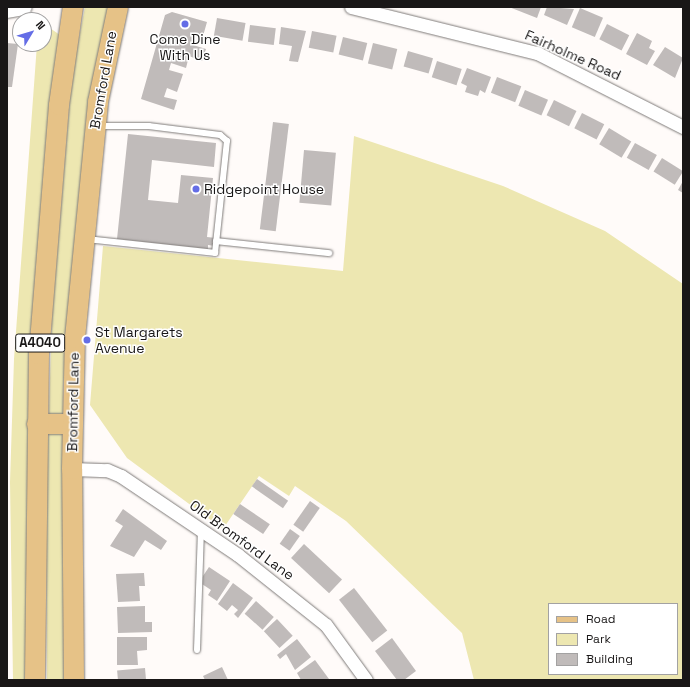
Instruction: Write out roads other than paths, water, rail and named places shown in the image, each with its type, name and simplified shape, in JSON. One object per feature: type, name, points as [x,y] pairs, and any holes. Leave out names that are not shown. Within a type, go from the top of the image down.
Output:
[{"type":"main road","name":"A4040","points":[[36,680],[37,424],[49,211],[73,7]]},
{"type":"main road","name":"Bromford Lane","points":[[74,680],[72,469],[75,338],[95,126],[118,7]]},
{"type":"main road","points":[[37,424],[73,424]]},
{"type":"street","points":[[7,10],[24,7]]},
{"type":"street","name":"Fairholme Road","points":[[351,7],[378,9],[537,53],[683,126]]},
{"type":"street","name":"Old Bromford Lane","points":[[72,469],[108,470],[121,476],[201,529],[326,625],[366,680]]},
{"type":"lane","points":[[84,238],[215,253],[227,141],[220,135],[149,126],[95,126]]},
{"type":"lane","points":[[216,241],[329,253]]},
{"type":"lane","points":[[198,650],[201,529]]},
{"type":"place","name":"Come Dine With Us","points":[[185,24]]},
{"type":"place","name":"Ridgepoint House","points":[[196,189]]},
{"type":"place","name":"St Margarets Avenue","points":[[87,340]]}]
